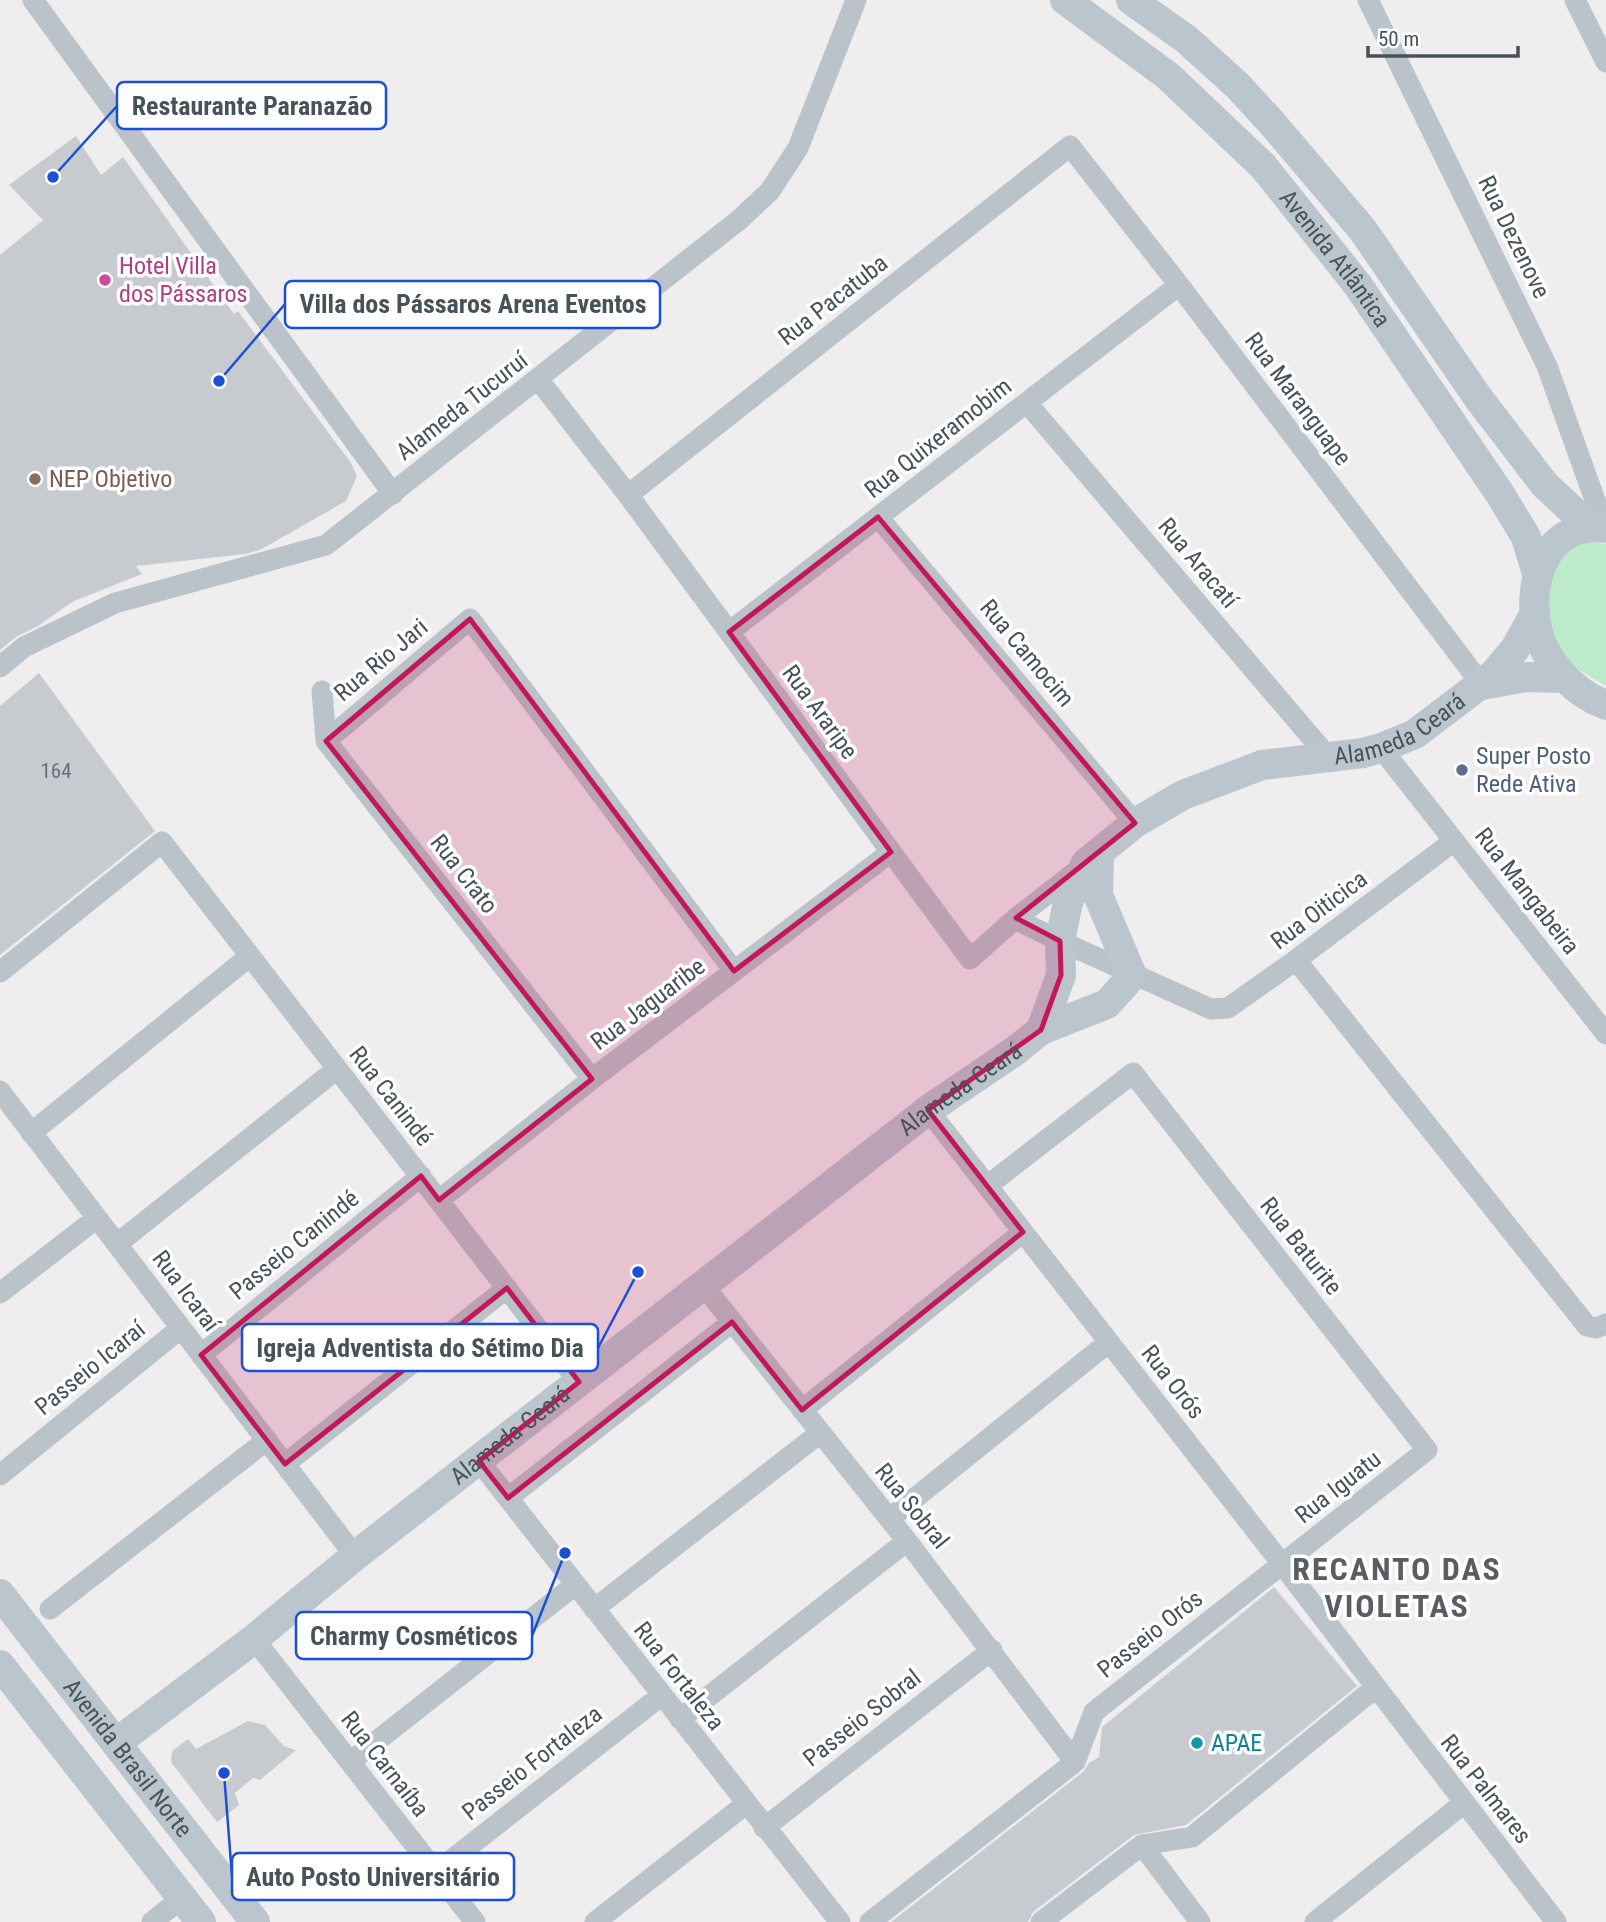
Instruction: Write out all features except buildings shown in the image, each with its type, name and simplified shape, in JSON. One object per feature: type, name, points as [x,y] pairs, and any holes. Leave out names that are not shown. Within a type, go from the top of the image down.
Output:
[{"type":"main road","name":"Avenida Atlântica","points":[[1065,0],[1168,76],[1263,166],[1357,284],[1526,537],[1537,573],[1535,613],[1538,633],[1551,661],[1565,678],[1586,695],[1606,705]]},
{"type":"main road","name":"Avenida Atlântica","points":[[1131,0],[1186,38],[1238,86],[1271,122],[1362,229],[1479,399],[1545,485],[1598,523]]},
{"type":"main road","name":"Avenida Atlântica","points":[[1537,573],[1545,556],[1557,542],[1573,532],[1598,523]]},
{"type":"main road","name":"Alameda Ceará","points":[[1061,975],[1060,942],[1068,902],[1093,859],[1135,823],[1183,795],[1262,765],[1329,758],[1381,748],[1415,734],[1482,685],[1514,649],[1535,613]]},
{"type":"main road","name":"Alameda Ceará","points":[[1482,685],[1526,677],[1565,678]]},
{"type":"main road","points":[[1041,1030],[1107,1004],[1126,983],[1131,973],[1098,895],[1093,859]]},
{"type":"main road","points":[[1041,1030],[1061,975],[1090,998],[1107,1004]]},
{"type":"main road","name":"Alameda Ceará","points":[[116,1743],[254,1639],[355,1556],[928,1110],[1015,1051],[1041,1030]]},
{"type":"main road","name":"Avenida Brasil Norte","points":[[0,1594],[255,1922]]},
{"type":"main road","name":"Avenida Brasil Norte","points":[[0,1665],[201,1922]]},
{"type":"street","points":[[33,0],[393,494]]},
{"type":"street","name":"Alameda Tucuruí","points":[[0,667],[24,648],[115,603],[327,545],[393,494],[739,220],[770,191],[798,148],[856,0]]},
{"type":"street","name":"Rua Dezenove","points":[[1368,0],[1547,366],[1598,523]]},
{"type":"street","points":[[1576,0],[1606,62]]},
{"type":"street","name":"Rua Maranguape","points":[[1070,146],[1179,285],[1482,685]]},
{"type":"street","name":"Rua Pacatuba","points":[[628,495],[1070,146]]},
{"type":"street","name":"Rua Quixeramobim","points":[[729,632],[1179,285]]},
{"type":"street","name":"Rua Araripe","points":[[538,379],[628,495],[970,959],[1015,919]]},
{"type":"street","name":"Rua Aracatí","points":[[1027,403],[1329,758]]},
{"type":"street","name":"Rua Camocim","points":[[878,517],[1135,823]]},
{"type":"street","name":"Rua Rio Jari","points":[[326,741],[470,619],[734,971]]},
{"type":"street","points":[[322,691],[326,741]]},
{"type":"street","name":"Rua Crato","points":[[326,741],[592,1079]]},
{"type":"street","name":"Rua Mangabeira","points":[[1381,748],[1606,1034]]},
{"type":"street","name":"Rua Oiticica","points":[[1131,973],[1210,1009],[1228,1008],[1454,841]]},
{"type":"street","name":"Rua Canindé","points":[[0,972],[162,842],[579,1382]]},
{"type":"street","name":"Rua Jaguaribe","points":[[439,1200],[592,1079],[891,852]]},
{"type":"street","points":[[1093,859],[1015,919],[1131,973]]},
{"type":"street","points":[[32,1133],[250,957]]},
{"type":"street","points":[[1296,960],[1587,1326],[1596,1328],[1606,1324]]},
{"type":"street","points":[[117,1244],[337,1069]]},
{"type":"street","name":"Rua Baturite","points":[[987,1186],[1133,1073],[1427,1450]]},
{"type":"street","name":"Rua Icaraí","points":[[4,1105],[32,1133],[355,1556]]},
{"type":"street","name":"Rua Orós","points":[[928,1110],[1282,1564],[1375,1688]]},
{"type":"street","name":"Passeio Canindé","points":[[201,1355],[421,1176]]},
{"type":"street","points":[[0,1293],[97,1218]]},
{"type":"street","points":[[802,1410],[1023,1233]]},
{"type":"street","name":"Rua Sobral","points":[[703,1285],[907,1541],[1075,1762]]},
{"type":"street","points":[[285,1464],[507,1289]]},
{"type":"street","points":[[508,1498],[732,1322]]},
{"type":"street","name":"Passeio Icaraí","points":[[0,1475],[181,1328]]},
{"type":"street","points":[[889,1520],[1109,1342]]},
{"type":"street","points":[[594,1609],[820,1433]]},
{"type":"street","points":[[50,1609],[267,1440]]},
{"type":"street","name":"Rua Iguatu","points":[[1282,1564],[1427,1450]]},
{"type":"street","name":"Rua Fortaleza","points":[[479,1461],[840,1922]]},
{"type":"street","points":[[680,1719],[907,1541]]},
{"type":"street","name":"Passeio Orós","points":[[1075,1762],[1094,1712],[1282,1564]]},
{"type":"street","points":[[350,1762],[575,1585]]},
{"type":"street","name":"Rua Carnaíba","points":[[254,1639],[475,1922]]},
{"type":"street","name":"Passeio Sobral","points":[[764,1828],[992,1650]]},
{"type":"street","points":[[1041,1922],[1142,1845],[1192,1837],[1375,1688]]},
{"type":"street","name":"Rua Palmares","points":[[1375,1688],[1464,1803],[1549,1920]]},
{"type":"street","name":"Passeio Fortaleza","points":[[436,1872],[662,1695]]},
{"type":"street","points":[[870,1922],[1075,1762]]},
{"type":"street","points":[[1315,1922],[1464,1803]]},
{"type":"street","points":[[595,1922],[746,1804]]},
{"type":"street","points":[[1142,1845],[1200,1922]]},
{"type":"street","points":[[152,1922],[182,1898]]},
{"type":"highlighted area","points":[[878,517],[1135,823],[1016,918],[1060,941],[1061,975],[1041,1030],[928,1110],[1023,1232],[802,1410],[732,1322],[508,1498],[479,1461],[579,1382],[507,1288],[285,1464],[201,1355],[421,1176],[439,1200],[592,1079],[326,741],[470,619],[734,971],[891,852],[729,632]]},
{"type":"green space","points":[[1588,542],[1606,544],[1606,686],[1576,668],[1563,654],[1548,629],[1544,593],[1561,552]]},
{"type":"place","name":"Restaurante Paranazão","points":[[53,177]]},
{"type":"place","name":"Hotel Villa dos Pássaros","points":[[105,280]]},
{"type":"place","name":"Villa dos Pássaros Arena Eventos","points":[[219,381]]},
{"type":"place","name":"NEP Objetivo","points":[[35,479]]},
{"type":"place","name":"Super Posto Rede Ativa","points":[[1462,770]]},
{"type":"place","name":"Igreja Adventista do Sétimo Dia","points":[[638,1272]]},
{"type":"place","name":"Charmy Cosméticos","points":[[565,1553]]},
{"type":"place","name":"APAE","points":[[1197,1743]]},
{"type":"place","name":"Auto Posto Universitário","points":[[224,1773]]},
{"type":"district","name":"RECANTO DAS VIOLETAS","points":[[1397,1588]]}]
